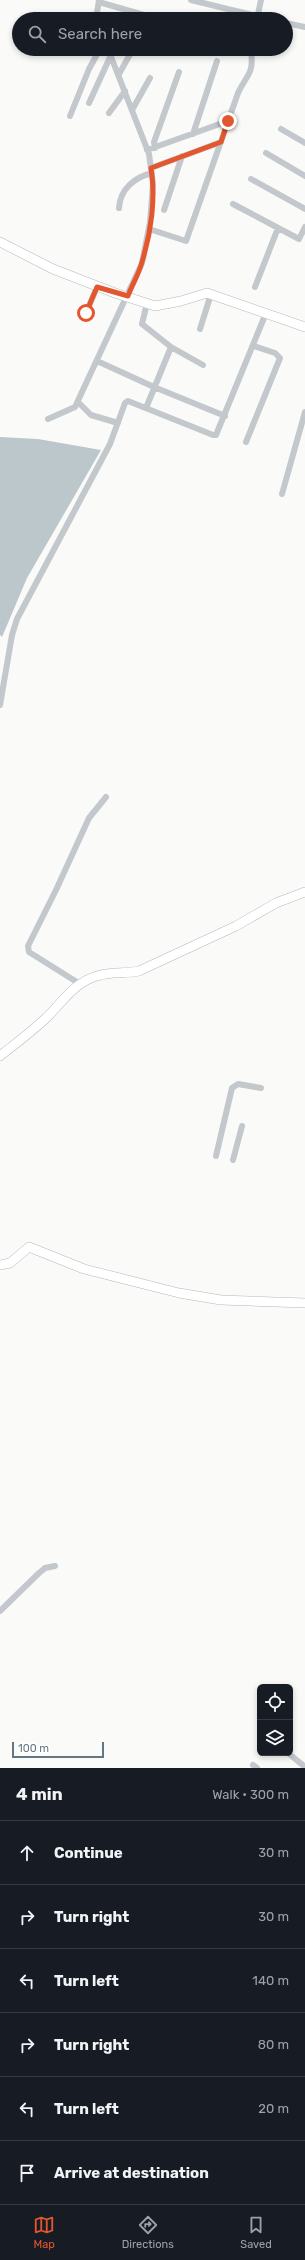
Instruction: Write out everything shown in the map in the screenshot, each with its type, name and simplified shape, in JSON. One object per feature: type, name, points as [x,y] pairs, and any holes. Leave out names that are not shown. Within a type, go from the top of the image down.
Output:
[{"type":"street","points":[[190,0],[235,12]]},
{"type":"street","points":[[258,12],[261,0]]},
{"type":"street","points":[[97,12],[99,1],[135,12]]},
{"type":"street","points":[[293,24],[305,27]]},
{"type":"street","points":[[70,116],[89,69],[96,56]]},
{"type":"street","points":[[48,419],[73,409],[78,402],[142,263],[149,229],[153,184],[147,150],[111,56]]},
{"type":"street","points":[[89,104],[111,56]]},
{"type":"street","points":[[119,74],[129,56]]},
{"type":"street","points":[[149,229],[186,241],[228,121],[240,90],[251,72],[253,65],[252,56]]},
{"type":"street","points":[[192,134],[217,61]]},
{"type":"street","points":[[155,148],[154,142],[179,72]]},
{"type":"street","points":[[132,110],[150,78]]},
{"type":"street","points":[[109,113],[125,91]]},
{"type":"street","points":[[147,150],[228,121]]},
{"type":"street","points":[[281,129],[305,143]]},
{"type":"street","points":[[119,208],[124,193],[133,181],[140,176],[182,156],[221,142]]},
{"type":"street","points":[[266,153],[305,176]]},
{"type":"street","points":[[164,210],[182,156]]},
{"type":"street","points":[[251,179],[305,209]]},
{"type":"street","points":[[233,204],[299,239],[305,228]]},
{"type":"street","points":[[255,287],[278,228]]},
{"type":"street","points":[[0,242],[53,269],[97,287],[155,306],[181,301],[207,293],[305,327]]},
{"type":"street","points":[[86,313],[97,287]]},
{"type":"street","points":[[200,329],[211,294]]},
{"type":"street","points":[[147,303],[141,323],[171,346],[203,365]]},
{"type":"street","points":[[0,705],[12,636],[18,619],[107,450],[126,402],[146,408],[213,435],[218,433],[266,313]]},
{"type":"street","points":[[146,408],[171,346]]},
{"type":"street","points":[[246,442],[280,358],[275,353],[254,346]]},
{"type":"street","points":[[97,362],[225,416]]},
{"type":"street","points":[[78,402],[91,415],[118,423]]},
{"type":"street","points":[[282,494],[305,412]]},
{"type":"street","points":[[80,984],[29,952],[28,946],[89,818],[106,797]]},
{"type":"street","points":[[0,1056],[46,1019],[62,1000],[80,984],[100,975],[128,974],[139,971],[236,926],[276,903],[305,892]]},
{"type":"street","points":[[216,1156],[232,1088],[238,1084],[261,1088]]},
{"type":"street","points":[[233,1160],[242,1126]]},
{"type":"street","points":[[0,1265],[10,1263],[29,1247],[84,1269],[193,1296],[221,1300],[305,1303]]},
{"type":"street","points":[[0,1612],[45,1568],[55,1566]]},
{"type":"street","points":[[291,1756],[305,1768]]},
{"type":"shaded area","points":[[0,437],[38,439],[101,450],[27,578],[2,637],[0,635]]},
{"type":"route","points":[[86,313],[97,287],[128,296],[142,263],[150,222],[153,184],[151,168],[221,142],[228,121]]}]
